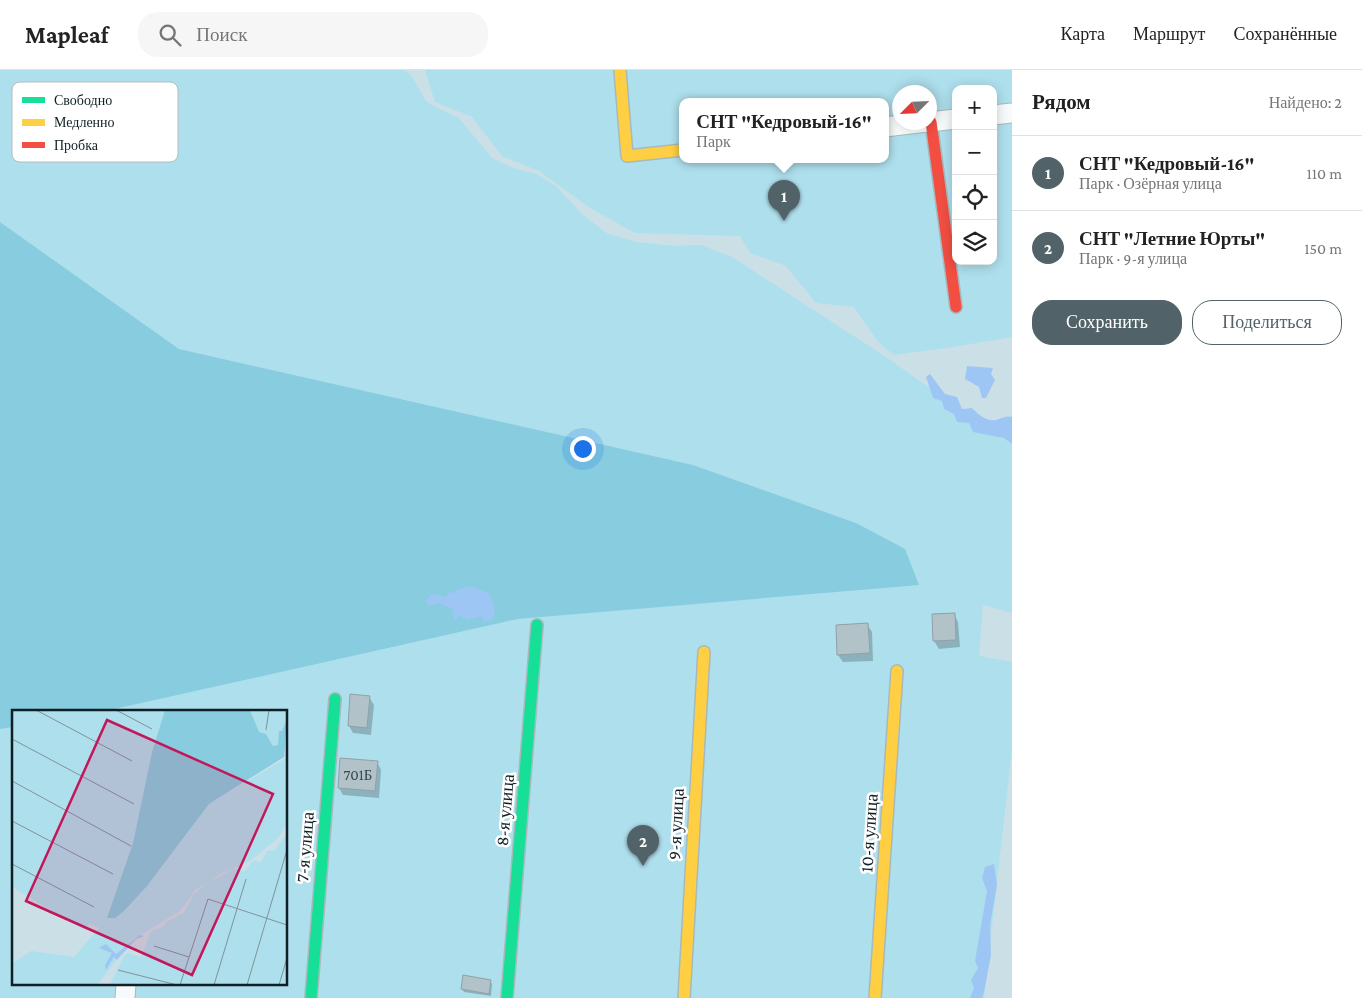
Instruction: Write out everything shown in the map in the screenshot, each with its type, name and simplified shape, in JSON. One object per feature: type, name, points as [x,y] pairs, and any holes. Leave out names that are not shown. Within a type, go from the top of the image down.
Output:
[{"type":"street","points":[[620,70],[627,156],[679,150]]},
{"type":"street","points":[[997,115],[1012,113]]},
{"type":"street","points":[[937,121],[952,119]]},
{"type":"street","points":[[930,130],[956,307]]},
{"type":"street","name":"8-я улица","points":[[507,998],[537,625]]},
{"type":"street","name":"9-я улица","points":[[684,998],[704,652]]},
{"type":"street","name":"10-я улица","points":[[875,998],[897,670]]},
{"type":"street","name":"7-я улица","points":[[311,998],[335,699]]},
{"type":"shaded area","points":[[0,70],[403,70],[411,75],[426,101],[458,117],[492,158],[513,168],[536,174],[556,186],[583,215],[608,234],[637,242],[673,246],[701,245],[732,257],[886,357],[980,424],[1012,435],[1012,613],[983,605],[979,656],[1012,662],[1012,748],[984,998],[0,998],[0,729],[12,727],[12,986],[288,986],[288,710],[110,710],[518,619],[918,583],[856,523],[693,465],[179,349],[0,222]]},
{"type":"shaded area","points":[[425,70],[1012,70],[1012,337],[894,355],[878,342],[854,307],[816,303],[786,266],[750,253],[740,236],[635,233],[590,208],[539,171],[502,156],[472,117],[435,102]]},
{"type":"shaded area","points":[[0,222],[179,349],[693,465],[856,523],[905,549],[919,585],[518,619],[110,710],[12,710],[12,727],[0,729]]},
{"type":"shaded area","points":[[967,366],[993,368],[991,374],[995,380],[986,398],[982,398],[979,387],[965,379]]},
{"type":"shaded area","points":[[930,374],[945,394],[957,397],[962,409],[972,408],[981,416],[991,420],[1012,417],[1012,444],[1004,438],[973,432],[969,423],[957,422],[954,414],[944,409],[942,401],[933,398],[926,377]]},
{"type":"shaded area","points":[[470,586],[490,594],[495,613],[492,620],[484,622],[481,616],[468,620],[460,615],[454,621],[453,609],[439,603],[429,606],[426,601],[431,594],[445,597],[451,591],[454,594],[457,590]]},
{"type":"shaded area","points":[[994,864],[997,885],[990,925],[991,955],[982,998],[970,998],[974,988],[971,980],[978,968],[975,961],[987,891],[982,878],[985,867]]},
{"type":"building","points":[[955,613],[956,640],[933,641],[932,614]]},
{"type":"building","points":[[868,623],[870,653],[837,655],[836,625]]},
{"type":"building","points":[[350,694],[370,696],[367,728],[348,726]]},
{"type":"building","points":[[340,758],[378,761],[375,791],[338,788]]},
{"type":"building","points":[[463,975],[491,980],[489,994],[461,989]]},
{"type":"traffic: fast","points":[[507,998],[537,625]]},
{"type":"traffic: fast","points":[[311,998],[335,699]]},
{"type":"traffic: slow","points":[[620,70],[627,156],[679,150]]},
{"type":"traffic: slow","points":[[684,998],[704,652]]},
{"type":"traffic: slow","points":[[875,998],[897,671]]},
{"type":"traffic: jam","points":[[932,130],[956,307]]},
{"type":"place","name":"СНТ \"Кедровый-16\"","points":[[784,221]]},
{"type":"place","name":"СНТ \"Летние Юрты\"","points":[[643,866]]}]
